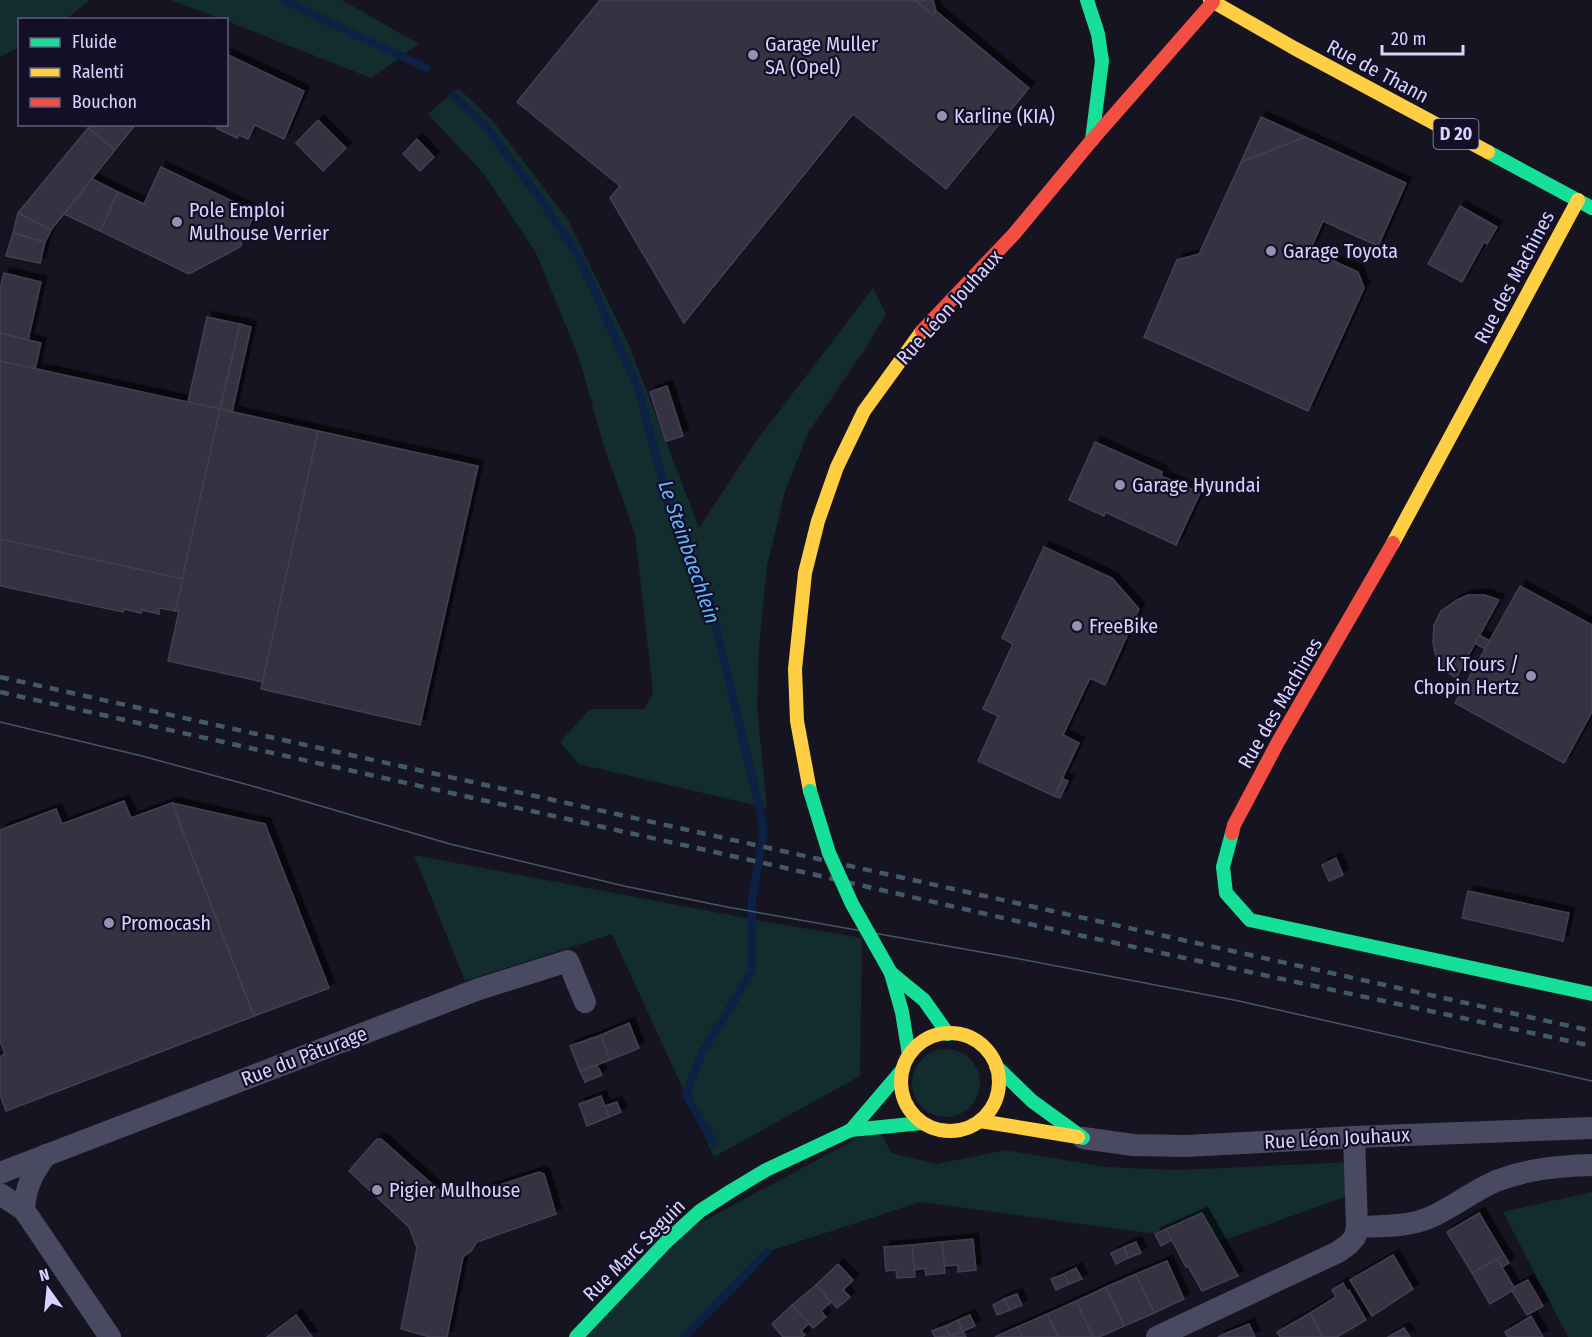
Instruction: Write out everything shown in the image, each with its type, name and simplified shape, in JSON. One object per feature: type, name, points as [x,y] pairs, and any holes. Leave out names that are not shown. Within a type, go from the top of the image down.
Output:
[{"type":"street","points":[[1086,0],[1098,34],[1102,61],[1092,140]]},
{"type":"street","name":"Rue Léon Jouhaux","points":[[909,1055],[902,1012],[891,973],[847,894],[829,853],[810,791],[797,721],[795,669],[798,621],[805,573],[818,521],[837,467],[864,411],[917,338],[1014,234],[1213,0]]},
{"type":"street","name":"Rue de Thann","points":[[1213,0],[1294,48],[1592,208]]},
{"type":"street","name":"Rue des Machines","points":[[1578,200],[1372,581],[1278,742],[1234,825],[1223,867],[1226,893],[1250,920],[1592,994]]},
{"type":"street","name":"Rue du Pâturage","points":[[0,1173],[479,989],[568,961],[585,1002]]},
{"type":"street","name":"Rue Léon Jouhaux","points":[[891,973],[924,1000],[948,1034]]},
{"type":"street","points":[[948,1034],[963,1036],[978,1042],[996,1066],[999,1081],[997,1096],[990,1110],[980,1121],[966,1129],[951,1131],[936,1129],[922,1123],[903,1099],[901,1084],[903,1069],[909,1055],[933,1036],[948,1034]]},
{"type":"street","name":"Rue Léon Jouhaux","points":[[996,1066],[1032,1101],[1083,1138]]},
{"type":"street","name":"Rue Marc Seguin","points":[[851,1130],[903,1069]]},
{"type":"street","name":"Rue Léon Jouhaux","points":[[980,1121],[1083,1138],[1133,1144],[1186,1146],[1592,1128]]},
{"type":"street","name":"Rue Marc Seguin","points":[[576,1337],[667,1241],[700,1211],[766,1170],[851,1130],[922,1123]]},
{"type":"street","points":[[1157,1337],[1338,1252],[1349,1244],[1355,1237],[1357,1227],[1354,1137]]},
{"type":"street","points":[[24,1210],[27,1186],[46,1155]]},
{"type":"street","points":[[1357,1227],[1391,1226],[1429,1218],[1494,1182],[1521,1173],[1548,1166],[1592,1165]]},
{"type":"street","points":[[0,1194],[24,1210],[110,1337]]},
{"type":"green space","points":[[0,0],[90,0],[67,18],[18,18],[18,48],[0,57]]},
{"type":"green space","points":[[171,0],[342,0],[419,44],[371,78],[228,21],[228,18],[218,18]]},
{"type":"green space","points":[[458,88],[493,121],[568,220],[629,345],[699,528],[752,447],[873,288],[886,314],[808,433],[785,491],[767,566],[759,646],[757,707],[767,808],[579,764],[560,742],[590,709],[645,709],[653,692],[635,533],[605,450],[579,358],[536,253],[484,174],[428,114]]},
{"type":"green space","points":[[414,855],[862,938],[860,1076],[714,1157],[612,934],[465,981]]},
{"type":"green space","points":[[953,1049],[965,1055],[974,1064],[980,1076],[978,1096],[970,1107],[953,1117],[939,1117],[922,1107],[914,1096],[912,1076],[922,1059],[933,1051]]},
{"type":"green space","points":[[878,1127],[891,1153],[937,1164],[1006,1150],[1106,1167],[1177,1170],[1354,1162],[1356,1193],[1219,1242],[1202,1214],[1155,1234],[920,1202],[767,1252],[684,1337],[576,1337],[667,1241]]},
{"type":"green space","points":[[1592,1192],[1592,1337],[1568,1337],[1503,1212]]},
{"type":"building","points":[[600,0],[915,0],[933,15],[936,11],[1029,88],[946,189],[853,114],[684,323],[610,198],[620,186],[517,102]]},
{"type":"building","points":[[915,0],[933,0],[936,11],[933,15]]},
{"type":"building","points":[[228,55],[304,91],[284,139],[255,125],[248,139],[239,135],[237,138],[216,128],[216,126],[228,126]]},
{"type":"building","points":[[1261,117],[1305,137],[1241,162]]},
{"type":"building","points":[[318,120],[346,148],[323,171],[296,143]]},
{"type":"building","points":[[90,126],[134,126],[115,150],[88,128]]},
{"type":"building","points":[[88,128],[115,150],[51,230],[18,213]]},
{"type":"building","points":[[1305,137],[1406,183],[1378,246],[1323,221],[1310,250],[1358,272],[1364,288],[1308,411],[1144,337],[1177,260],[1199,254],[1241,162]]},
{"type":"building","points":[[417,139],[434,157],[420,171],[403,154]]},
{"type":"building","name":"Pole Emploi Mulhouse Verrier","points":[[161,167],[255,212],[240,247],[189,274],[100,231],[118,192],[144,204]]},
{"type":"building","points":[[92,179],[118,192],[100,231],[64,214]]},
{"type":"building","points":[[1460,206],[1497,227],[1487,244],[1484,242],[1462,282],[1428,264]]},
{"type":"building","points":[[18,213],[51,230],[45,242],[13,233]]},
{"type":"building","points":[[13,233],[45,242],[40,263],[6,256]]},
{"type":"building","points":[[4,273],[41,282],[28,340],[0,333],[0,289]]},
{"type":"building","points":[[207,317],[240,324],[220,409],[188,402]]},
{"type":"building","points":[[240,324],[251,327],[232,412],[220,409]]},
{"type":"building","points":[[0,333],[41,343],[35,369],[0,361]]},
{"type":"building","points":[[0,361],[220,409],[183,579],[0,539]]},
{"type":"building","points":[[667,386],[683,436],[666,441],[650,392]]},
{"type":"building","points":[[220,409],[318,431],[263,682],[168,661],[179,611],[175,611]]},
{"type":"building","points":[[318,431],[478,466],[420,725],[261,689]]},
{"type":"building","points":[[1095,442],[1162,472],[1161,476],[1200,493],[1176,545],[1105,512],[1104,516],[1069,500]]},
{"type":"building","points":[[0,539],[183,579],[175,611],[159,608],[159,614],[124,609],[123,612],[0,586]]},
{"type":"building","points":[[1044,547],[1112,578],[1139,609],[1105,685],[1090,678],[1063,735],[1079,743],[1054,796],[978,761],[998,716],[983,709],[1013,644],[1002,638]]},
{"type":"building","name":"LK Tours / Chopin Hertz","points":[[1520,586],[1592,625],[1592,712],[1564,763],[1455,703]]},
{"type":"building","points":[[1468,595],[1485,595],[1499,600],[1456,678],[1444,670],[1436,656],[1433,643],[1434,625],[1441,611]]},
{"type":"building","points":[[1479,635],[1490,641],[1485,649],[1475,643]]},
{"type":"building","points":[[1063,779],[1068,781],[1060,798],[1054,796]]},
{"type":"building","name":"Promocash","points":[[124,801],[131,818],[172,803],[254,1016],[6,1111],[0,1094],[0,1057],[5,1054],[0,1041],[0,830],[56,809],[62,824]]},
{"type":"building","points":[[172,803],[265,824],[329,988],[254,1016]]},
{"type":"building","points":[[1336,858],[1343,875],[1329,881],[1322,865]]},
{"type":"building","points":[[1468,891],[1569,913],[1563,941],[1462,918]]},
{"type":"building","points":[[629,1023],[639,1048],[610,1060],[601,1035]]},
{"type":"building","points":[[601,1035],[610,1060],[580,1071],[570,1046]]},
{"type":"building","points":[[597,1065],[602,1075],[585,1082],[580,1071]]},
{"type":"building","points":[[601,1096],[609,1117],[587,1126],[579,1104]]},
{"type":"building","points":[[617,1102],[621,1112],[609,1117],[605,1106]]},
{"type":"building","points":[[377,1139],[381,1139],[441,1192],[463,1197],[539,1172],[544,1174],[556,1214],[477,1242],[463,1257],[447,1337],[430,1337],[401,1329],[417,1248],[409,1227],[349,1171]]},
{"type":"building","points":[[1202,1213],[1238,1276],[1202,1291],[1166,1229]]},
{"type":"building","points":[[1479,1213],[1504,1255],[1472,1273],[1447,1232]]},
{"type":"building","points":[[1166,1229],[1172,1240],[1161,1246],[1155,1234]]},
{"type":"building","points":[[973,1239],[976,1270],[958,1272],[958,1265],[944,1266],[942,1242]]},
{"type":"building","points":[[942,1242],[945,1273],[926,1275],[925,1268],[914,1270],[912,1245]]},
{"type":"building","points":[[1136,1242],[1141,1253],[1128,1258],[1124,1247]]},
{"type":"building","points":[[912,1245],[915,1277],[897,1278],[896,1270],[886,1271],[884,1247]]},
{"type":"building","points":[[1124,1247],[1128,1258],[1116,1264],[1111,1253]]},
{"type":"building","points":[[1393,1255],[1413,1289],[1372,1316],[1350,1280]]},
{"type":"building","points":[[1504,1255],[1509,1263],[1502,1267],[1497,1259]]},
{"type":"building","points":[[1497,1259],[1515,1289],[1490,1304],[1472,1273]]},
{"type":"building","points":[[1167,1261],[1184,1299],[1154,1313],[1136,1274]]},
{"type":"building","points":[[838,1264],[853,1280],[843,1290],[850,1297],[837,1308],[816,1285]]},
{"type":"building","points":[[1076,1268],[1082,1279],[1069,1284],[1064,1274]]},
{"type":"building","points":[[1064,1274],[1069,1284],[1056,1290],[1051,1279]]},
{"type":"building","points":[[1136,1274],[1154,1313],[1124,1326],[1106,1287]]},
{"type":"building","points":[[1528,1280],[1543,1306],[1527,1315],[1512,1291],[1514,1287]]},
{"type":"building","points":[[1343,1283],[1366,1320],[1337,1337],[1323,1337],[1310,1313],[1336,1297],[1332,1290]]},
{"type":"building","points":[[816,1285],[831,1302],[821,1311],[826,1317],[813,1328],[792,1305]]},
{"type":"building","points":[[1106,1287],[1124,1326],[1099,1337],[1093,1337],[1076,1301]]},
{"type":"building","points":[[1017,1294],[1022,1305],[1010,1310],[1004,1299]]},
{"type":"building","points":[[1004,1299],[1010,1310],[997,1315],[993,1305]]},
{"type":"building","points":[[1076,1301],[1093,1337],[1058,1337],[1047,1314]]},
{"type":"building","points":[[792,1305],[809,1323],[801,1331],[805,1335],[802,1337],[783,1337],[772,1324]]},
{"type":"building","points":[[1310,1313],[1323,1337],[1280,1337],[1277,1332]]},
{"type":"building","points":[[1047,1314],[1058,1337],[1022,1337],[1017,1327]]},
{"type":"building","points":[[296,1315],[312,1337],[267,1337]]},
{"type":"building","points":[[970,1315],[975,1326],[963,1331],[966,1337],[950,1337],[962,1331],[958,1320]]},
{"type":"building","points":[[1531,1316],[1543,1337],[1508,1337],[1505,1332]]},
{"type":"building","points":[[958,1320],[962,1331],[950,1336],[945,1326]]},
{"type":"building","points":[[1249,1324],[1255,1337],[1218,1337],[1222,1335]]},
{"type":"building","points":[[945,1326],[950,1336],[935,1337],[932,1331]]},
{"type":"building","points":[[1017,1327],[1022,1337],[995,1337]]},
{"type":"building","points":[[1404,1328],[1410,1337],[1388,1337]]},
{"type":"waterway","name":"Le Steinbaechlein","points":[[283,0],[426,68]]},
{"type":"waterway","name":"Le Steinbaechlein","points":[[454,96],[487,128],[541,200],[579,257],[638,388],[670,508],[709,598],[764,831],[752,900],[752,971],[702,1053],[686,1094],[714,1144]]},
{"type":"waterway","name":"Le Steinbaechlein","points":[[684,1337],[767,1252]]},
{"type":"tram line","points":[[0,722],[142,756],[450,844],[624,886],[1239,1001],[1592,1081]]},
{"type":"railway","points":[[0,677],[1592,1031]]},
{"type":"railway","points":[[0,692],[1060,931],[1592,1046]]},
{"type":"traffic: fast","points":[[1087,0],[1098,34],[1102,61],[1092,140]]},
{"type":"traffic: fast","points":[[1488,152],[1592,208]]},
{"type":"traffic: fast","points":[[810,791],[829,853],[852,904],[891,973]]},
{"type":"traffic: fast","points":[[1232,833],[1223,867],[1226,893],[1250,920],[1592,994]]},
{"type":"traffic: fast","points":[[891,973],[924,1000],[948,1034]]},
{"type":"traffic: fast","points":[[891,973],[902,1012],[909,1055]]},
{"type":"traffic: fast","points":[[996,1066],[1032,1101],[1083,1138]]},
{"type":"traffic: fast","points":[[851,1130],[903,1069]]},
{"type":"traffic: fast","points":[[576,1337],[667,1241],[700,1211],[731,1191],[766,1170],[851,1130],[922,1123]]},
{"type":"traffic: slow","points":[[1210,0],[1294,48],[1488,152]]},
{"type":"traffic: slow","points":[[1393,543],[1578,200]]},
{"type":"traffic: slow","points":[[810,791],[797,721],[795,669],[805,573],[818,521],[837,467],[864,411],[922,331]]},
{"type":"traffic: slow","points":[[950,1033],[969,1037],[984,1048],[995,1063],[999,1082],[995,1101],[984,1116],[969,1127],[950,1131],[931,1127],[916,1116],[905,1101],[901,1082],[905,1063],[916,1048],[931,1037],[950,1033]]},
{"type":"traffic: slow","points":[[980,1121],[1078,1137]]},
{"type":"traffic: jam","points":[[922,331],[1014,234],[1092,140],[1213,2]]},
{"type":"traffic: jam","points":[[1232,833],[1234,825],[1278,742],[1393,543]]},
{"type":"place","name":"Garage Muller SA (Opel)","points":[[753,55]]},
{"type":"place","name":"Karline (KIA)","points":[[942,116]]},
{"type":"place","name":"Pole Emploi Mulhouse Verrier","points":[[177,222]]},
{"type":"place","name":"Garage Toyota","points":[[1271,251]]},
{"type":"place","name":"Garage Hyundai","points":[[1120,485]]},
{"type":"place","name":"FreeBike","points":[[1077,626]]},
{"type":"place","name":"LK Tours / Chopin Hertz","points":[[1531,676]]},
{"type":"place","name":"Promocash","points":[[109,923]]},
{"type":"place","name":"Pigier Mulhouse","points":[[377,1190]]}]
